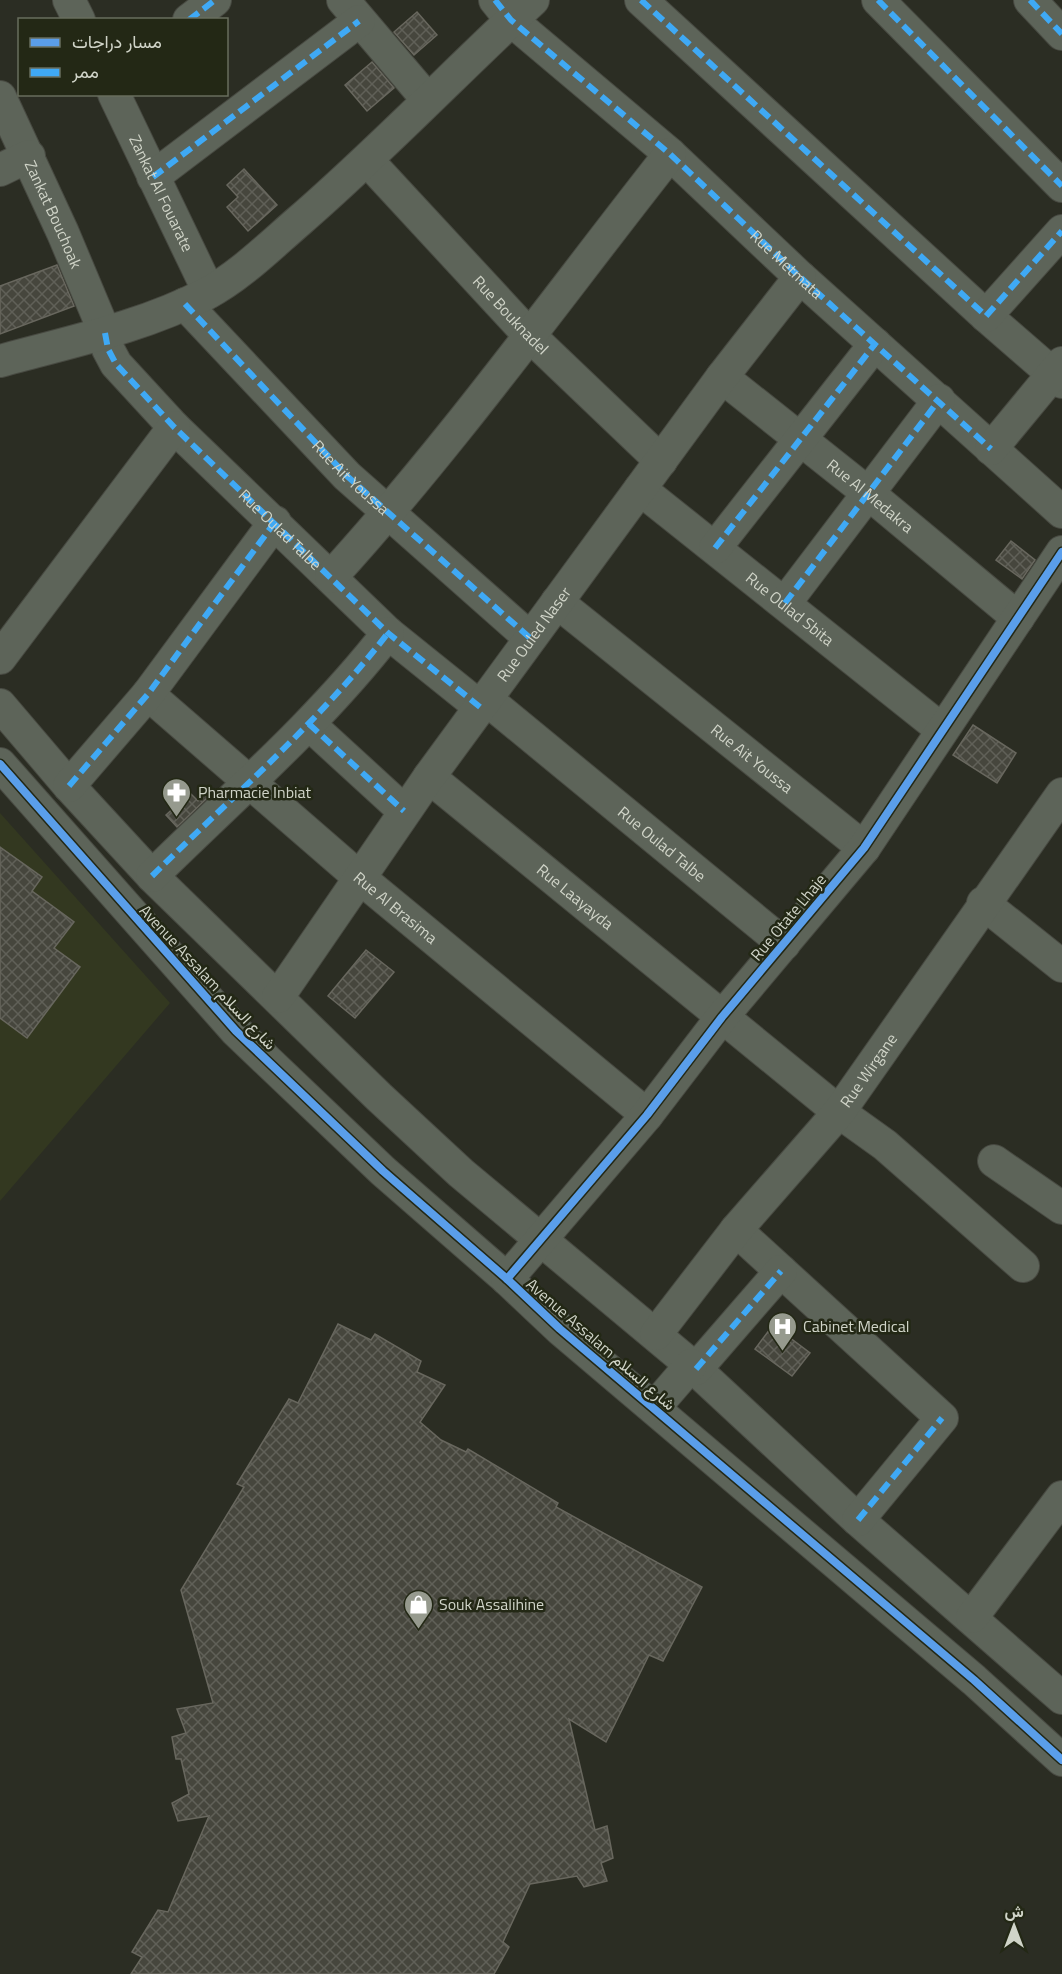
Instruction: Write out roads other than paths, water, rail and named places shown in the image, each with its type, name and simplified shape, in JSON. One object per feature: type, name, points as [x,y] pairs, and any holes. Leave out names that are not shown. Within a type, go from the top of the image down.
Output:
[{"type":"street","points":[[69,0],[78,18]]},
{"type":"street","points":[[192,18],[215,0]]},
{"type":"street","points":[[641,0],[986,316],[1059,373],[991,449]]},
{"type":"street","points":[[878,0],[1062,186]]},
{"type":"street","points":[[1030,0],[1062,34]]},
{"type":"street","points":[[0,361],[105,333],[197,298],[260,254],[368,161],[513,7]]},
{"type":"street","name":"Rue Metmata","points":[[513,7],[800,277],[1062,512]]},
{"type":"street","points":[[153,177],[351,10],[427,99]]},
{"type":"street","name":"Zankat Al Fouarate","points":[[115,96],[153,177],[197,298]]},
{"type":"street","name":"Zankat Bouchoak","points":[[0,97],[29,156],[105,333]]},
{"type":"street","points":[[331,577],[388,514],[530,336],[670,154]]},
{"type":"street","points":[[0,170],[29,156]]},
{"type":"street","name":"Rue Bouknadel","points":[[368,161],[530,336],[661,460]]},
{"type":"street","points":[[986,316],[1062,231]]},
{"type":"street","name":"Rue Ouled Naser","points":[[278,997],[404,811],[661,460],[800,277]]},
{"type":"street","name":"Rue Ait Youssa","points":[[197,298],[313,442],[388,514],[530,638]]},
{"type":"street","name":"Rue Oulad Talbe","points":[[105,333],[108,349],[116,364],[174,428],[275,522],[388,633],[483,703],[784,944]]},
{"type":"street","points":[[714,548],[875,344]]},
{"type":"street","name":"Rue Al Medakra","points":[[722,378],[868,493],[1018,618]]},
{"type":"street","points":[[785,603],[939,400]]},
{"type":"street","points":[[0,658],[174,428]]},
{"type":"street","name":"Rue Oulad Sbita","points":[[640,489],[941,729]]},
{"type":"street","points":[[69,786],[148,694],[275,522]]},
{"type":"street","name":"Rue Otate Lhaje","points":[[507,1279],[647,1115],[722,1017],[864,848],[941,729],[1062,552]]},
{"type":"street","name":"Rue Ait Youssa","points":[[557,602],[864,848]]},
{"type":"street","points":[[152,876],[309,724],[363,665],[388,633]]},
{"type":"street","name":"Rue Al Brasima","points":[[148,694],[360,878],[647,1115]]},
{"type":"street","name":"Avenue Assalam شارع السلام","points":[[0,705],[69,786],[152,876],[379,1097],[461,1173],[694,1367],[858,1520],[972,1617],[1062,1698]]},
{"type":"street","points":[[309,724],[404,811]]},
{"type":"street","name":"Avenue Assalam شارع السلام","points":[[0,764],[236,1031],[383,1171],[507,1279],[560,1329],[974,1680],[1062,1760]]},
{"type":"street","name":"Rue Laayayda","points":[[429,777],[839,1112],[885,1145],[1023,1266]]},
{"type":"street","name":"Rue Wirgane","points":[[656,1334],[736,1230],[839,1112],[983,903],[1062,794]]},
{"type":"street","points":[[983,903],[1062,966]]},
{"type":"street","points":[[994,1161],[1062,1208]]},
{"type":"street","points":[[736,1230],[942,1418],[858,1520]]},
{"type":"street","points":[[654,1408],[782,1270]]},
{"type":"street","points":[[972,1617],[1062,1497]]},
{"type":"place","name":"Pharmacie Inbiat","points":[[177,818]]},
{"type":"place","name":"Cabinet Medical","points":[[782,1352]]},
{"type":"place","name":"Souk Assalihine","points":[[418,1630]]}]
